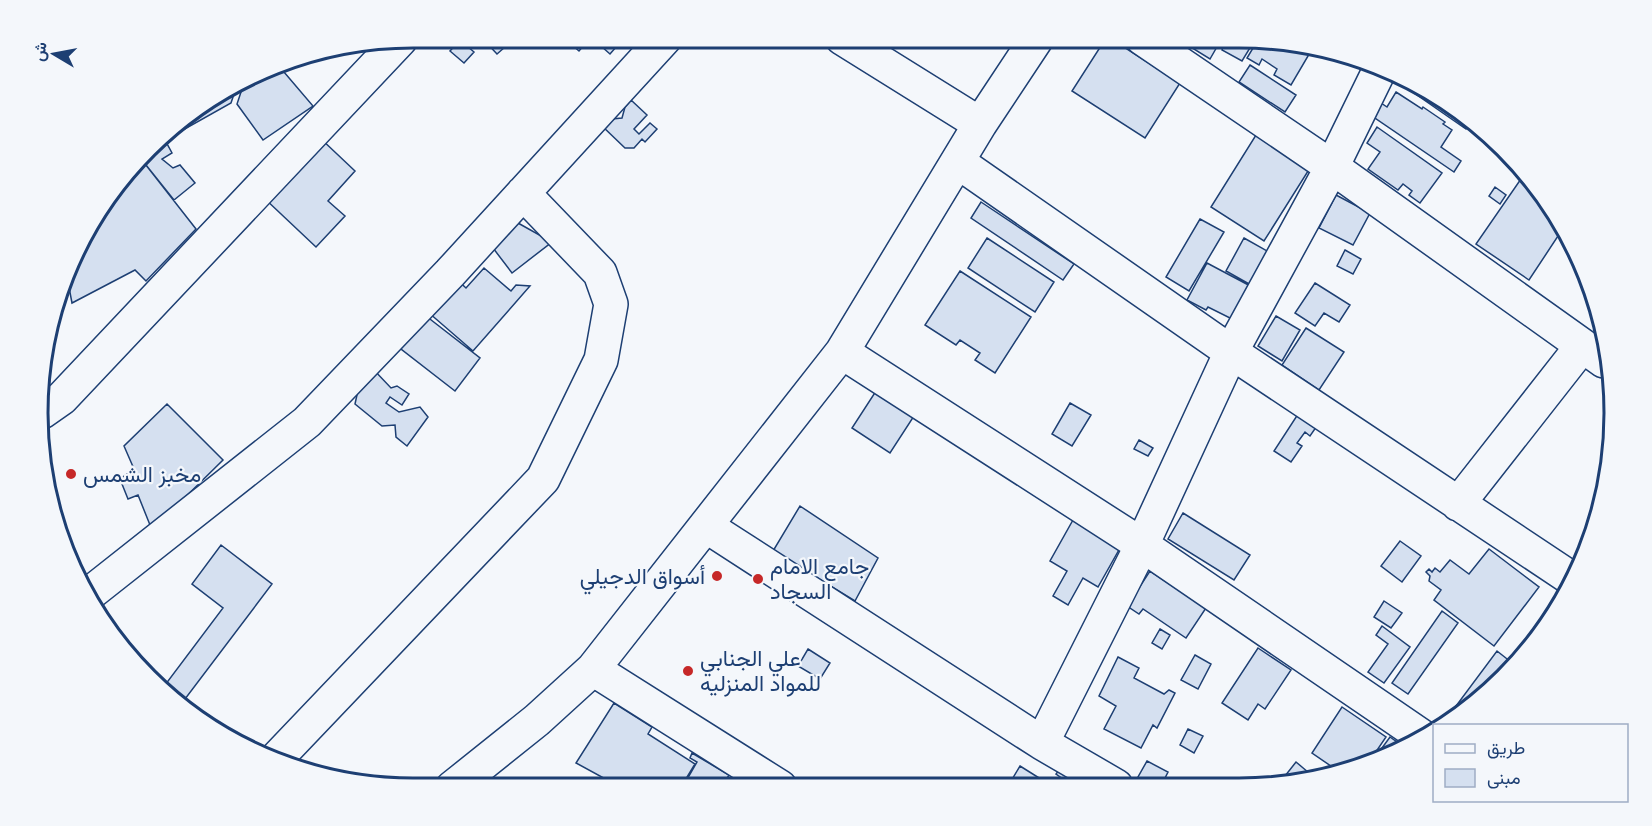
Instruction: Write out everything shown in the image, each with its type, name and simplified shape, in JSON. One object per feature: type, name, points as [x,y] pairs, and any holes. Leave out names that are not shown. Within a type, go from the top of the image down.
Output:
[{"type":"street","points":[[95,591],[307,422],[450,273],[656,48]]},
{"type":"street","points":[[858,48],[980,124]]},
{"type":"street","points":[[464,778],[537,720],[593,669],[842,352],[980,124],[1031,48]]},
{"type":"street","points":[[1157,48],[1332,167],[1593,353],[1458,504]]},
{"type":"street","points":[[48,408],[62,398],[392,49]]},
{"type":"street","points":[[1042,743],[1142,546],[1231,352],[1332,167],[1377,75]]},
{"type":"street","points":[[958,162],[1231,352],[1566,575]]},
{"type":"street","points":[[281,753],[543,479],[601,360],[610,304],[600,273],[523,193]]},
{"type":"street","points":[[842,352],[1142,546],[1416,732]]},
{"type":"street","points":[[706,526],[1042,743],[1102,778]]},
{"type":"street","points":[[593,669],[766,778]]},
{"type":"building","points":[[453,48],[469,48],[474,52],[464,63],[450,51]]},
{"type":"building","points":[[491,48],[504,48],[497,54]]},
{"type":"building","points":[[603,48],[615,48],[610,54]]},
{"type":"building","points":[[1100,48],[1126,48],[1180,83],[1145,138],[1072,91]]},
{"type":"building","points":[[1192,48],[1216,48],[1210,59]]},
{"type":"building","points":[[1223,48],[1250,48],[1242,61],[1222,50]]},
{"type":"building","points":[[1253,49],[1309,55],[1291,85],[1274,75],[1277,69],[1262,59],[1259,65],[1247,58]]},
{"type":"building","points":[[1250,65],[1296,95],[1285,112],[1239,82]]},
{"type":"building","points":[[284,72],[313,106],[263,140],[237,104],[241,91]]},
{"type":"building","points":[[1396,92],[1422,109],[1423,107],[1445,122],[1443,124],[1452,130],[1441,147],[1461,161],[1454,172],[1372,116],[1381,103],[1387,107]]},
{"type":"building","points":[[1415,93],[1461,123],[1466,129]]},
{"type":"building","points":[[234,95],[231,103],[182,130]]},
{"type":"building","points":[[631,100],[647,115],[634,129],[639,134],[650,123],[657,129],[645,142],[642,139],[634,148],[625,148],[600,124],[601,120],[622,118],[625,107]]},
{"type":"building","points":[[1377,127],[1442,173],[1420,203],[1409,195],[1412,191],[1403,184],[1398,190],[1368,169],[1380,152],[1367,143]]},
{"type":"building","points":[[1256,135],[1310,168],[1264,241],[1211,207]]},
{"type":"building","points":[[319,137],[355,171],[328,201],[345,216],[316,247],[263,197]]},
{"type":"building","points":[[167,144],[172,153],[162,159],[173,168],[180,165],[195,183],[174,200],[146,165]]},
{"type":"building","points":[[146,165],[196,229],[146,281],[135,270],[72,303],[69,290],[97,230],[123,191]]},
{"type":"building","points":[[1520,180],[1558,236],[1529,280],[1476,244]]},
{"type":"building","points":[[1495,187],[1506,195],[1500,204],[1489,196]]},
{"type":"building","points":[[1336,195],[1370,213],[1353,245],[1319,228]]},
{"type":"building","points":[[981,202],[1074,264],[1063,280],[971,218]]},
{"type":"building","points":[[1200,219],[1224,232],[1189,291],[1166,277]]},
{"type":"building","points":[[518,223],[552,242],[512,273],[490,244]]},
{"type":"building","points":[[987,238],[1054,282],[1035,312],[968,268]]},
{"type":"building","points":[[1244,238],[1276,256],[1258,289],[1226,271]]},
{"type":"building","points":[[1345,250],[1361,259],[1353,274],[1337,266]]},
{"type":"building","points":[[1207,263],[1256,289],[1234,320],[1187,300]]},
{"type":"building","points":[[484,268],[511,291],[516,285],[530,286],[473,351],[421,306],[450,273],[466,288]]},
{"type":"building","points":[[960,271],[1031,317],[995,373],[975,360],[980,353],[960,340],[956,345],[925,325]]},
{"type":"building","points":[[1315,283],[1350,305],[1339,322],[1324,313],[1315,326],[1295,313]]},
{"type":"building","points":[[417,309],[480,358],[455,391],[392,342]]},
{"type":"building","points":[[1276,316],[1300,330],[1282,361],[1258,346]]},
{"type":"building","points":[[1306,328],[1344,352],[1319,390],[1282,365]]},
{"type":"building","points":[[373,369],[391,388],[397,386],[409,394],[402,405],[390,397],[386,403],[399,412],[420,407],[428,417],[407,446],[396,437],[395,425],[382,426],[355,404],[360,381]]},
{"type":"building","points":[[876,391],[914,416],[890,453],[852,428]]},
{"type":"building","points":[[1070,403],[1091,415],[1072,446],[1052,434]]},
{"type":"building","points":[[167,404],[223,460],[152,530],[138,495],[128,499],[120,479],[134,469],[124,446]]},
{"type":"building","points":[[1300,411],[1319,423],[1310,436],[1305,432],[1297,443],[1302,446],[1291,462],[1274,451]]},
{"type":"building","points":[[1139,440],[1153,448],[1148,456],[1134,449]]},
{"type":"building","points":[[800,506],[878,558],[855,601],[773,551]]},
{"type":"building","points":[[1183,513],[1250,555],[1234,580],[1168,539]]},
{"type":"building","points":[[1073,520],[1120,548],[1098,587],[1083,578],[1068,605],[1053,596],[1067,571],[1050,561]]},
{"type":"building","points":[[1400,541],[1421,556],[1402,582],[1381,566]]},
{"type":"building","points":[[221,545],[272,584],[186,698],[167,682],[223,608],[192,584]]},
{"type":"building","points":[[1489,549],[1539,587],[1494,646],[1434,600],[1441,590],[1429,581],[1430,576],[1426,572],[1429,569],[1432,572],[1435,568],[1440,572],[1450,560],[1469,574]]},
{"type":"building","points":[[1150,571],[1206,608],[1186,638],[1143,609],[1139,614],[1127,606]]},
{"type":"building","points":[[1384,601],[1402,613],[1391,628],[1374,617]]},
{"type":"building","points":[[1442,611],[1458,623],[1408,694],[1392,683]]},
{"type":"building","points":[[1382,626],[1410,647],[1384,683],[1368,672],[1388,644],[1376,635]]},
{"type":"building","points":[[1160,629],[1170,635],[1162,649],[1152,643]]},
{"type":"building","points":[[1258,648],[1291,670],[1265,709],[1258,704],[1248,720],[1222,703]]},
{"type":"building","points":[[808,649],[830,663],[820,679],[798,666]]},
{"type":"building","points":[[1497,651],[1508,660],[1480,687],[1456,706]]},
{"type":"building","points":[[1195,655],[1211,664],[1198,689],[1181,680]]},
{"type":"building","points":[[1118,657],[1139,668],[1134,678],[1164,694],[1169,690],[1175,693],[1157,728],[1153,725],[1141,748],[1104,729],[1116,706],[1099,696]]},
{"type":"building","points":[[614,703],[652,727],[648,734],[695,764],[686,778],[604,778],[576,763]]},
{"type":"building","points":[[1342,707],[1386,737],[1377,751],[1331,766],[1312,753]]},
{"type":"building","points":[[1188,729],[1203,736],[1194,753],[1180,745]]},
{"type":"building","points":[[1390,737],[1397,742],[1381,749]]},
{"type":"building","points":[[692,753],[729,775],[727,778],[688,778],[697,762],[690,758]]},
{"type":"building","points":[[1147,761],[1168,772],[1165,778],[1138,777]]},
{"type":"building","points":[[1296,762],[1307,771],[1287,775]]},
{"type":"building","points":[[1020,766],[1039,778],[1013,778]]},
{"type":"building","points":[[1062,766],[1079,778],[1062,778],[1056,774]]},
{"type":"place","name":"مخبز الشمس","points":[[71,474]]},
{"type":"place","name":"أسواق الدجيلي","points":[[717,576]]},
{"type":"place","name":"جامع الامام السجاد","points":[[758,579]]},
{"type":"place","name":"علي الجنابي للمواد المنزليه","points":[[688,671]]}]
